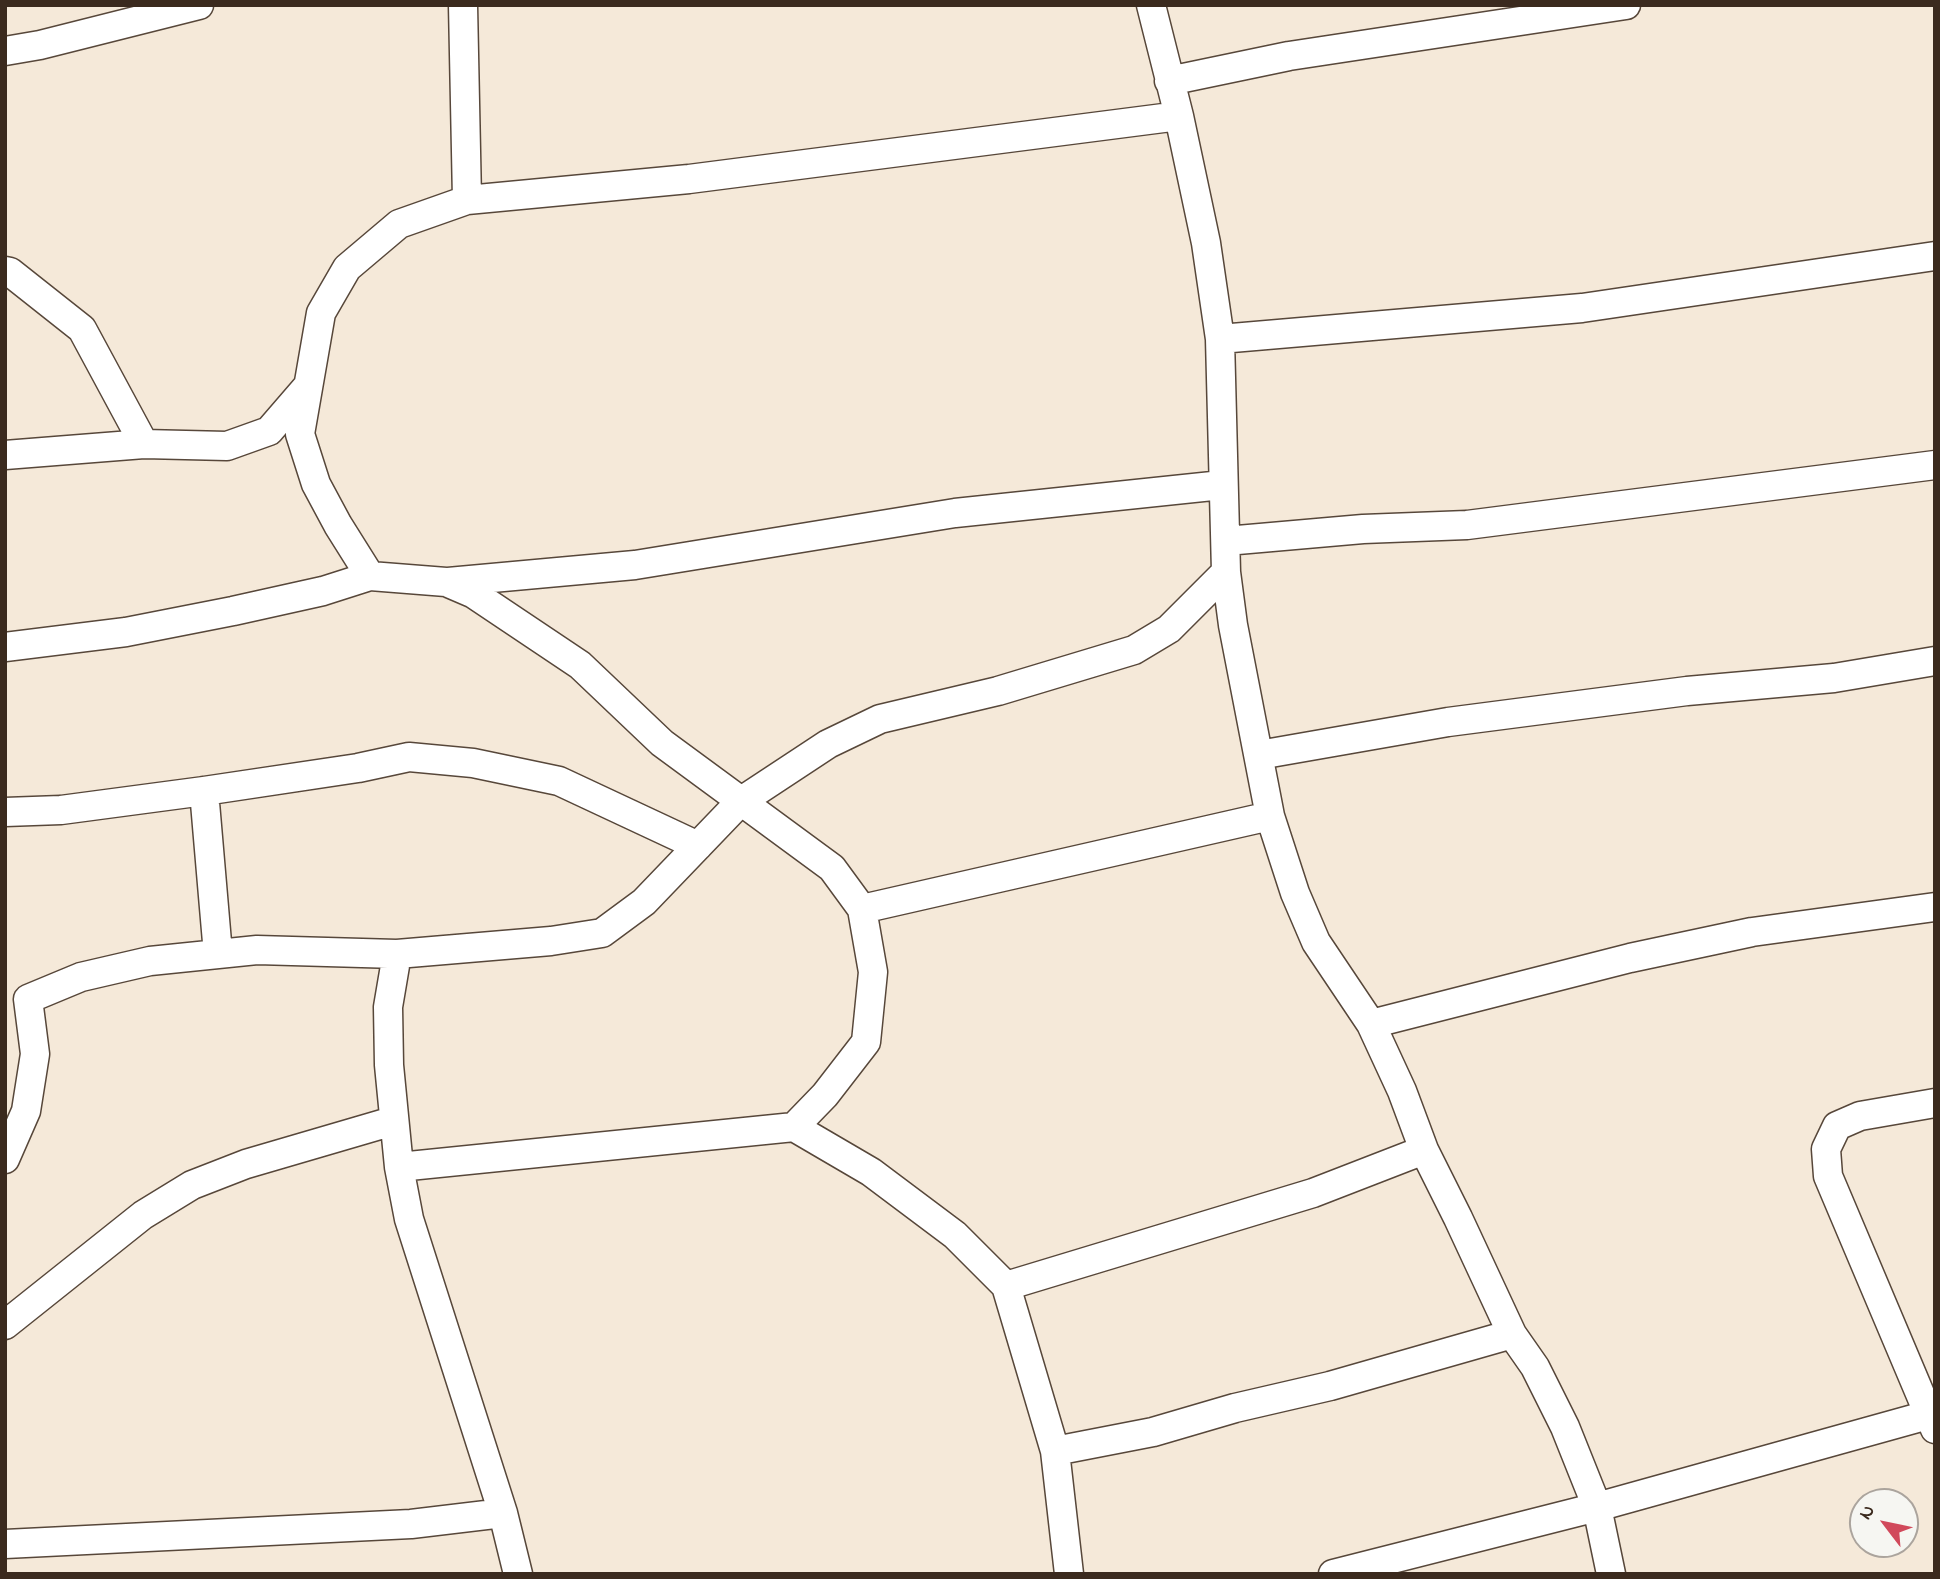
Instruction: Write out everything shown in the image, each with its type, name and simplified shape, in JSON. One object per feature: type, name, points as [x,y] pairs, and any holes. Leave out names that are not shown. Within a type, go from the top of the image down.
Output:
[{"type":"street","points":[[5,51],[40,46],[199,5]]},
{"type":"street","points":[[463,5],[467,200]]},
{"type":"street","points":[[1151,5],[1179,116],[1206,243],[1220,339],[1226,572],[1233,625],[1270,816],[1295,893],[1315,942],[1371,1024],[1402,1091],[1423,1150],[1512,1334],[1535,1367],[1565,1427],[1597,1507],[1611,1574]]},
{"type":"street","points":[[1170,81],[1289,55],[1626,5]]},
{"type":"street","points":[[370,576],[316,484],[300,434],[321,313],[347,268],[399,223],[467,200],[689,179],[1179,116]]},
{"type":"street","points":[[1220,339],[1582,308],[1935,256]]},
{"type":"street","points":[[5,271],[10,272],[82,329],[144,444]]},
{"type":"street","points":[[5,455],[144,444],[228,446],[269,431],[307,387]]},
{"type":"street","points":[[1226,541],[1363,529],[1467,525],[1935,465]]},
{"type":"street","points":[[5,647],[126,632],[323,591],[370,576],[446,582],[635,565],[955,513],[1222,485]]},
{"type":"street","points":[[5,1159],[26,1111],[35,1054],[17,1000],[81,977],[150,961],[257,950],[397,954],[551,941],[602,933],[645,902],[740,802],[828,744],[880,719],[998,691],[1134,650],[1169,629],[1226,572]]},
{"type":"street","points":[[446,582],[474,594],[580,665],[662,743],[832,868],[862,909],[873,972],[866,1042],[825,1095],[794,1127]]},
{"type":"street","points":[[1259,755],[1448,722],[1687,691],[1834,678],[1935,661]]},
{"type":"street","points":[[5,812],[61,810],[204,791],[358,768],[409,757],[473,763],[559,782],[698,846]]},
{"type":"street","points":[[204,791],[218,954]]},
{"type":"street","points":[[862,909],[1270,816]]},
{"type":"street","points":[[1371,1024],[1630,958],[1752,932],[1935,907]]},
{"type":"street","points":[[397,954],[388,1007],[389,1065],[393,1121],[410,1219],[503,1513],[518,1574]]},
{"type":"street","points":[[1333,1574],[1933,1419],[1828,1176],[1826,1149],[1837,1126],[1860,1116],[1935,1104]]},
{"type":"street","points":[[5,1325],[143,1215],[192,1185],[246,1164],[393,1121]]},
{"type":"street","points":[[400,1167],[794,1127],[871,1172],[955,1236],[1006,1286],[1055,1451],[1069,1574]]},
{"type":"street","points":[[1006,1286],[1313,1193],[1423,1150]]},
{"type":"street","points":[[1055,1451],[1153,1432],[1235,1408],[1330,1386],[1512,1334]]},
{"type":"street","points":[[5,1544],[411,1524],[503,1513]]}]
